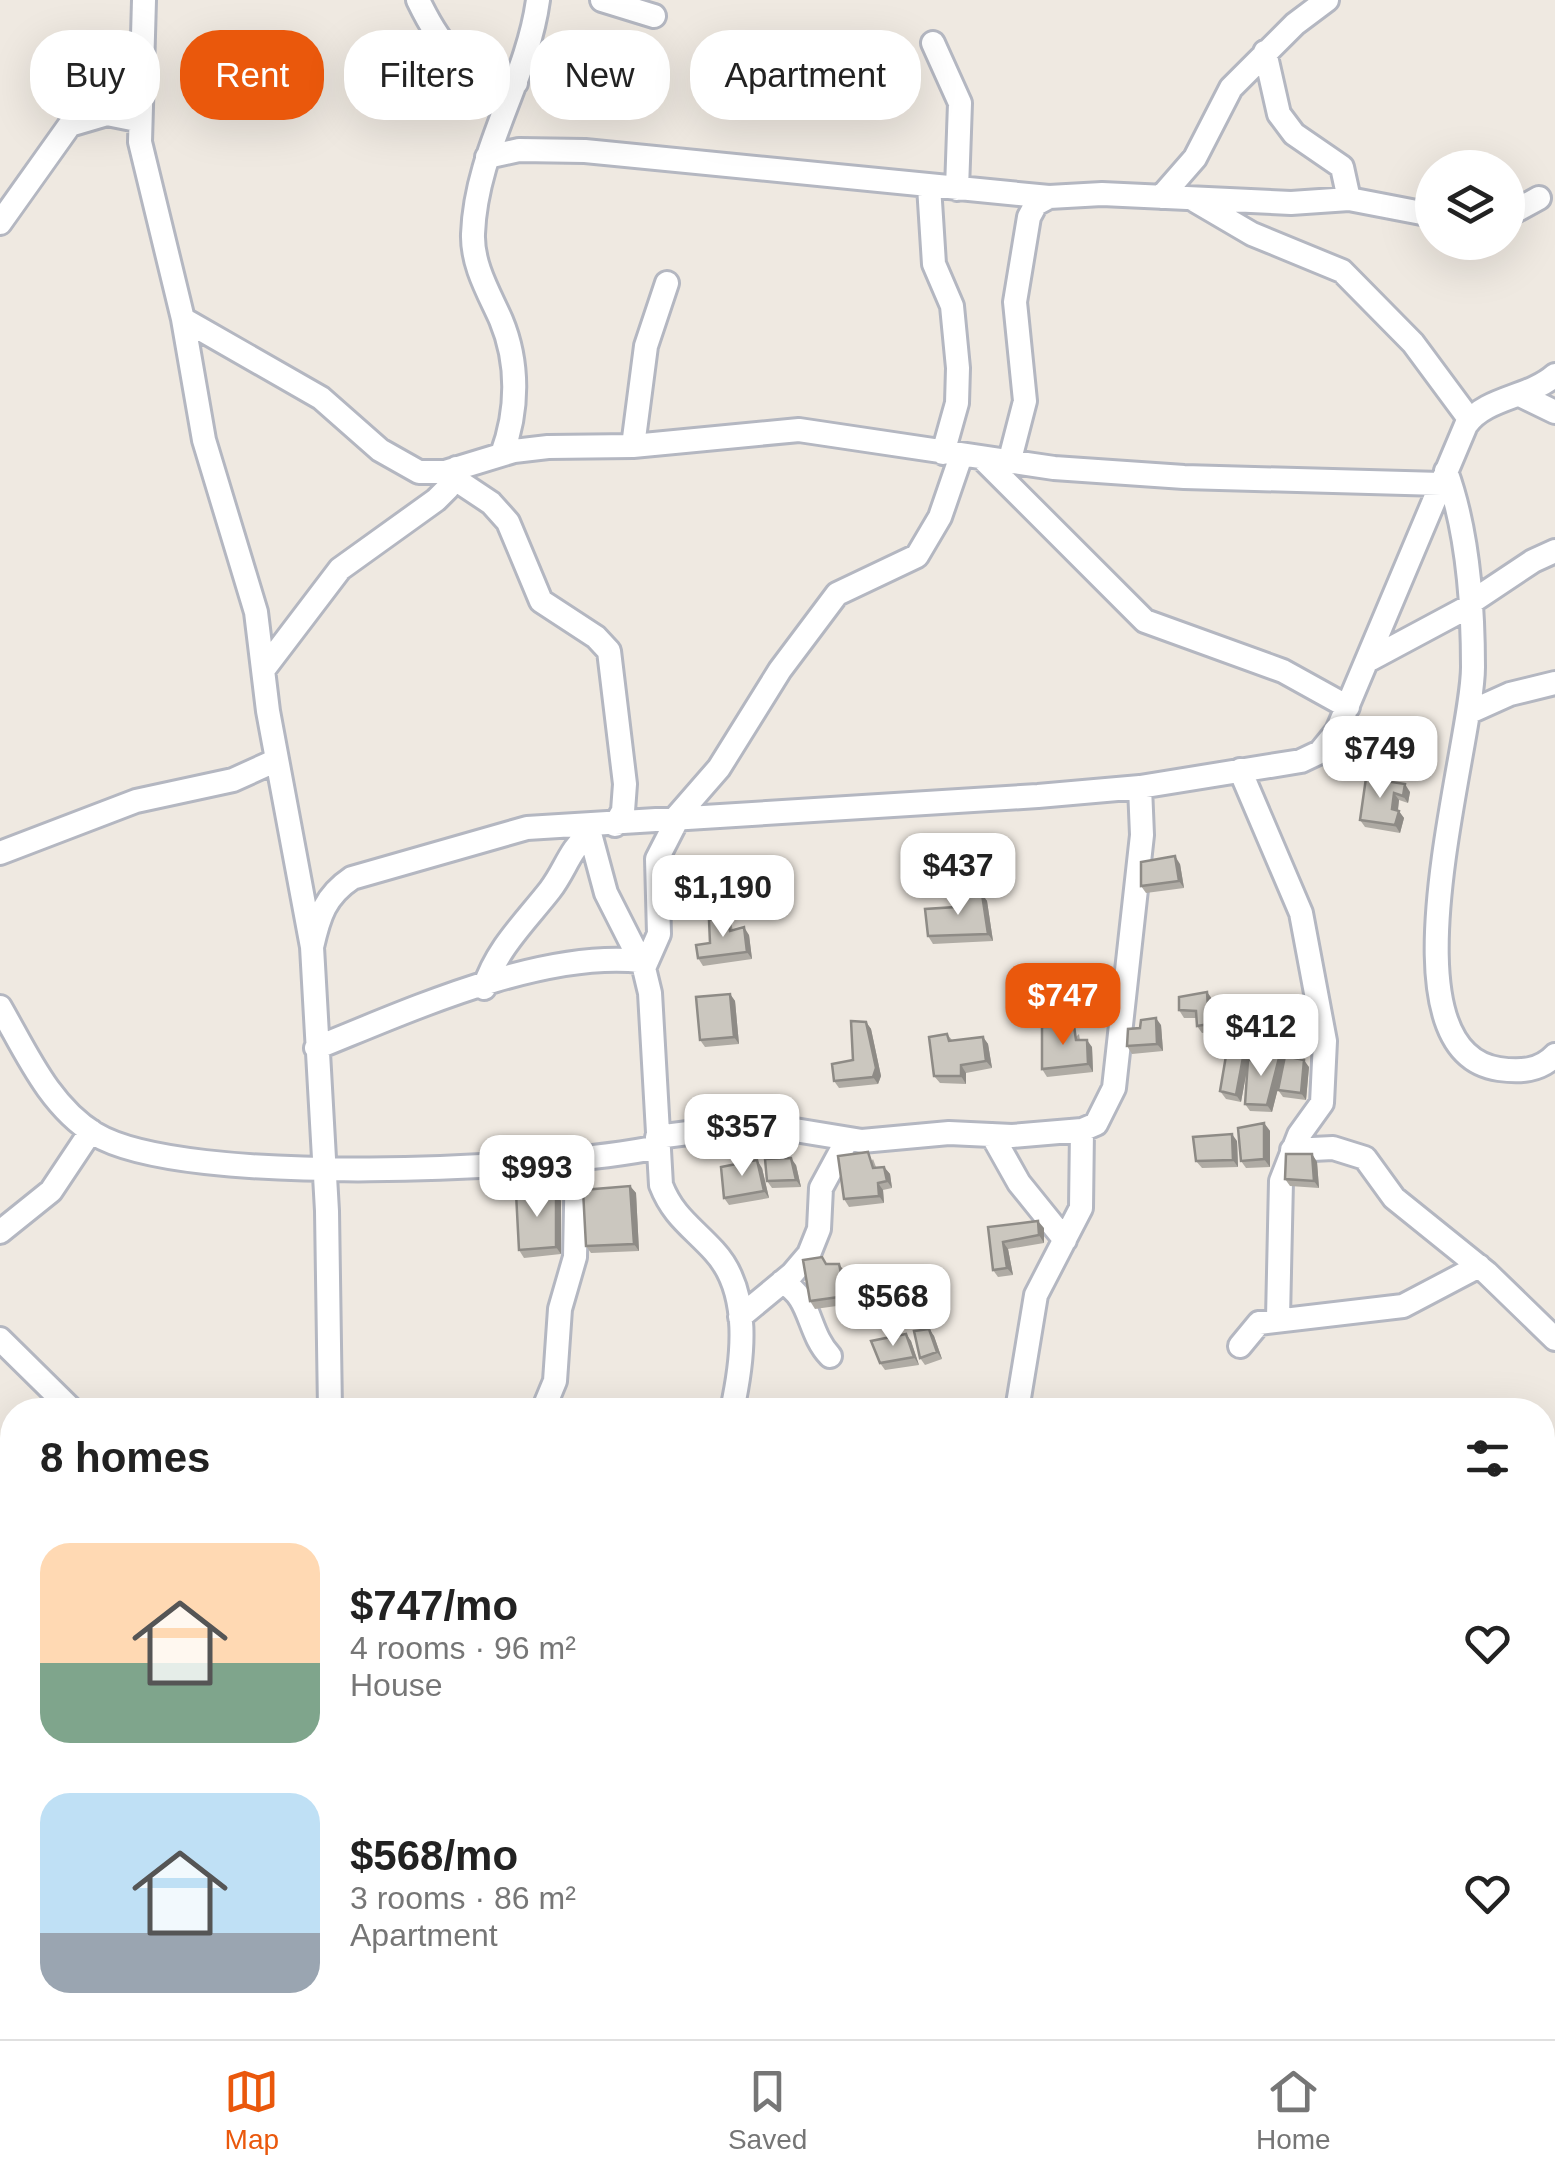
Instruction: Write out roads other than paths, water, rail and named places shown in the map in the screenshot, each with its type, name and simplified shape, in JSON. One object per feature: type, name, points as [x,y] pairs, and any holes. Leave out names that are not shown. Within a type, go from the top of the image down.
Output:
[{"type":"street","points":[[141,30],[144,0]]},
{"type":"street","points":[[418,0],[432,30],[468,69],[516,82]]},
{"type":"street","points":[[502,454],[513,414],[514,372],[509,342],[476,259],[473,235],[495,126],[534,32],[538,0]]},
{"type":"street","points":[[602,0],[654,16]]},
{"type":"street","points":[[1162,197],[1195,158],[1231,88],[1327,0]]},
{"type":"street","points":[[932,43],[960,102],[957,189]]},
{"type":"street","points":[[1266,52],[1278,114],[1294,134],[1342,167],[1350,200]]},
{"type":"street","points":[[0,223],[74,120]]},
{"type":"street","points":[[69,126],[88,120]]},
{"type":"street","points":[[138,120],[183,319],[204,440],[256,612],[277,760],[312,946],[324,1166],[330,1398]]},
{"type":"street","points":[[487,157],[519,150],[585,150],[1049,197],[1291,203],[1350,200],[1415,212]]},
{"type":"street","points":[[642,964],[658,934],[657,859],[674,822],[719,768],[780,670],[836,594],[918,556],[940,517],[962,456],[952,306],[934,264],[929,186]]},
{"type":"street","points":[[1009,463],[1024,400],[1014,324],[1018,280],[1029,217],[1036,204],[1049,197]]},
{"type":"street","points":[[1191,198],[1252,234],[1342,270],[1412,344],[1470,420]]},
{"type":"street","points":[[1525,206],[1540,198]]},
{"type":"street","points":[[633,446],[646,346],[668,283]]},
{"type":"street","points":[[183,319],[322,398],[393,458],[419,472],[454,473],[502,454],[548,447],[633,446],[799,430],[1009,463],[1184,477],[1444,478]]},
{"type":"street","points":[[312,946],[321,910],[336,889],[352,878],[527,828],[589,829],[1140,786],[1302,761],[1320,752],[1338,731],[1371,659],[1411,548],[1470,420],[1477,411],[1520,395],[1555,374]]},
{"type":"street","points":[[1520,395],[1555,412]]},
{"type":"street","points":[[962,456],[1145,621],[1283,671],[1348,707]]},
{"type":"street","points":[[264,669],[340,568],[436,500],[454,473]]},
{"type":"street","points":[[454,473],[508,522],[541,601],[609,652],[625,784],[622,811],[615,825]]},
{"type":"street","points":[[1444,478],[1461,520],[1470,604],[1470,712],[1438,900],[1436,961],[1445,1012],[1452,1040],[1465,1056],[1490,1068],[1538,1068],[1555,1055]]},
{"type":"street","points":[[1371,659],[1470,604],[1533,560],[1555,551]]},
{"type":"street","points":[[1470,712],[1510,694],[1555,683]]},
{"type":"street","points":[[0,852],[136,801],[233,780],[277,760]]},
{"type":"street","points":[[1240,770],[1301,913],[1323,1020],[1326,1062],[1322,1103],[1292,1150],[1281,1181],[1278,1318]]},
{"type":"street","points":[[0,1008],[57,1102],[92,1131],[147,1154],[401,1169],[577,1158],[758,1124],[847,1140],[950,1132],[992,1135],[1082,1130],[1096,1124],[1114,1088],[1141,850],[1140,786]]},
{"type":"street","points":[[589,829],[606,893],[642,964],[653,1021],[661,1184],[670,1208],[716,1252],[728,1273],[740,1317],[743,1340],[734,1398]]},
{"type":"street","points":[[484,988],[498,954],[550,889],[572,849],[589,829]]},
{"type":"street","points":[[316,1048],[484,988],[576,964],[616,958],[642,964]]},
{"type":"street","points":[[1019,1398],[1036,1295],[1081,1208],[1082,1130]]},
{"type":"street","points":[[0,1232],[51,1191],[92,1131]]},
{"type":"street","points":[[992,1135],[1026,1192],[1065,1240]]},
{"type":"street","points":[[740,1317],[782,1282],[816,1241],[821,1188],[847,1140]]},
{"type":"street","points":[[1292,1150],[1356,1152],[1394,1198],[1479,1266],[1552,1333]]},
{"type":"street","points":[[548,1398],[555,1381],[560,1309],[575,1257],[577,1158]]},
{"type":"street","points":[[1240,1346],[1259,1324],[1278,1318],[1403,1306],[1444,1289],[1479,1266]]},
{"type":"street","points":[[782,1282],[804,1299],[816,1341],[830,1356]]},
{"type":"street","points":[[0,1339],[60,1398]]}]
